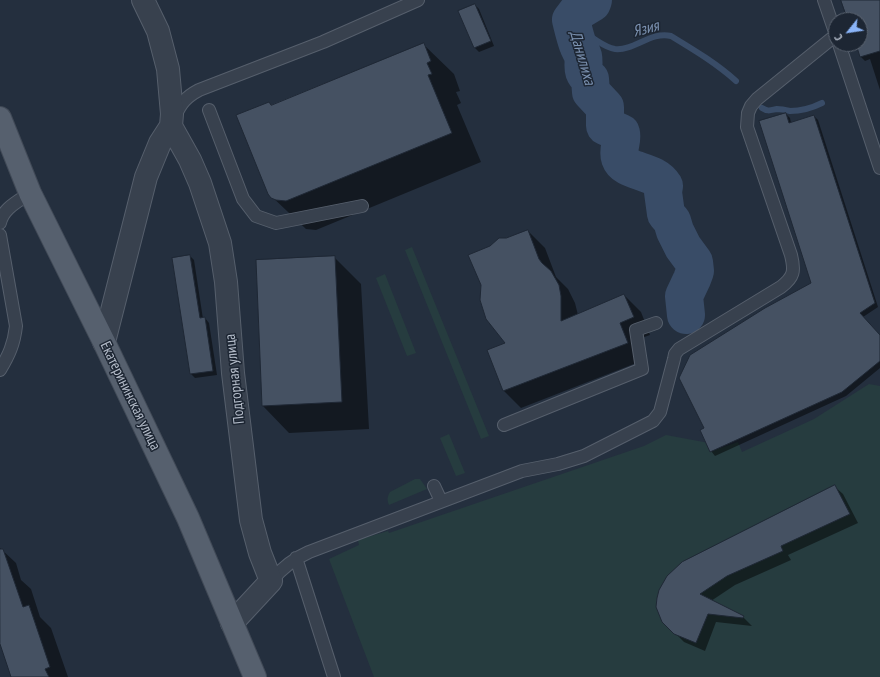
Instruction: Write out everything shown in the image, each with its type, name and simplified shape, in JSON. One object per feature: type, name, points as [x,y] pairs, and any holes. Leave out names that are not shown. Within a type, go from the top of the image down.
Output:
[{"type":"main road","name":"Екатерининская улица","points":[[0,118],[30,193],[104,342],[188,518],[255,677]]},
{"type":"street","points":[[104,342],[146,177],[160,143],[170,126],[172,114],[168,69],[158,31],[143,0]]},
{"type":"street","name":"Подгорная улица","points":[[170,126],[190,160],[200,183],[220,243],[226,282],[233,372],[251,520],[260,554],[271,581]]},
{"type":"street","points":[[232,623],[271,581]]},
{"type":"lane","points":[[170,126],[179,106],[193,93],[323,42],[418,0]]},
{"type":"lane","points":[[824,0],[828,12]]},
{"type":"lane","points":[[271,581],[285,565],[296,558],[345,537],[522,471],[558,464],[584,456],[653,421],[660,412],[675,354],[679,349],[781,287],[790,279],[794,272],[791,255],[747,127],[748,113],[751,106],[763,92],[828,41]]},
{"type":"lane","points":[[842,52],[880,168]]},
{"type":"lane","points":[[209,110],[243,199],[256,216],[276,223],[362,206]]},
{"type":"lane","points":[[0,223],[1,217],[5,211],[30,193]]},
{"type":"lane","points":[[0,235],[16,326],[15,340],[0,370]]},
{"type":"lane","points":[[504,425],[642,369],[636,330],[656,323]]},
{"type":"lane","points":[[434,486],[441,501]]},
{"type":"lane","points":[[296,558],[334,677]]},
{"type":"green space","points":[[412,247],[489,436],[481,439],[405,250]]},
{"type":"green space","points":[[385,274],[416,353],[407,356],[376,278]]},
{"type":"green space","points":[[869,384],[880,386],[880,677],[374,677],[329,559],[359,545],[358,540],[388,531],[389,533],[644,446],[666,435],[709,443],[712,451],[738,442],[742,452],[814,419]]},
{"type":"green space","points":[[449,434],[465,473],[456,476],[440,438]]},
{"type":"green space","points":[[415,479],[420,479],[427,489],[389,505],[388,495],[390,492]]},
{"type":"building","points":[[841,0],[880,0],[880,51],[860,57],[858,52],[868,52],[868,12],[845,12]]},
{"type":"building","points":[[475,4],[491,41],[474,48],[458,11]]},
{"type":"building","points":[[424,43],[431,61],[427,63],[432,74],[428,75],[452,133],[286,201],[271,198],[268,194],[236,115],[269,102],[271,105]]},
{"type":"building","points":[[786,113],[789,123],[814,115],[875,303],[860,313],[880,335],[880,361],[842,392],[710,452],[700,430],[704,428],[679,378],[690,355],[765,308],[811,283],[759,121]]},
{"type":"building","points":[[528,230],[539,259],[551,271],[559,285],[561,296],[561,321],[624,294],[634,317],[620,323],[628,343],[503,391],[487,350],[505,343],[486,319],[480,300],[481,285],[468,255],[490,246],[499,238],[506,238]]},
{"type":"building","points":[[190,255],[200,318],[205,317],[213,371],[190,374],[172,258]]},
{"type":"building","points":[[335,256],[342,402],[262,406],[256,260]]},
{"type":"building","points":[[835,485],[850,514],[781,546],[783,551],[727,576],[700,594],[744,616],[743,618],[708,614],[696,643],[674,634],[662,622],[656,607],[659,590],[667,576],[682,562]]},
{"type":"building","points":[[0,549],[3,549],[23,607],[29,605],[50,667],[45,669],[49,677],[11,677],[0,644]]},
{"type":"waterway","name":"Данилиха","points":[[593,0],[592,3],[577,12],[571,20],[578,46],[583,56],[584,71],[590,79],[591,92],[605,107],[605,126],[621,133],[619,155],[623,163],[633,169],[654,177],[664,186],[663,192],[666,214],[672,221],[683,247],[694,262],[695,271],[684,296],[686,315]]},
{"type":"waterway","name":"Язия","points":[[575,33],[585,34],[610,48],[615,49],[629,47],[656,36],[671,36],[713,63],[736,81]]},
{"type":"waterway","name":"Язия","points":[[762,108],[768,110],[777,109],[794,111],[807,109],[822,103]]}]
